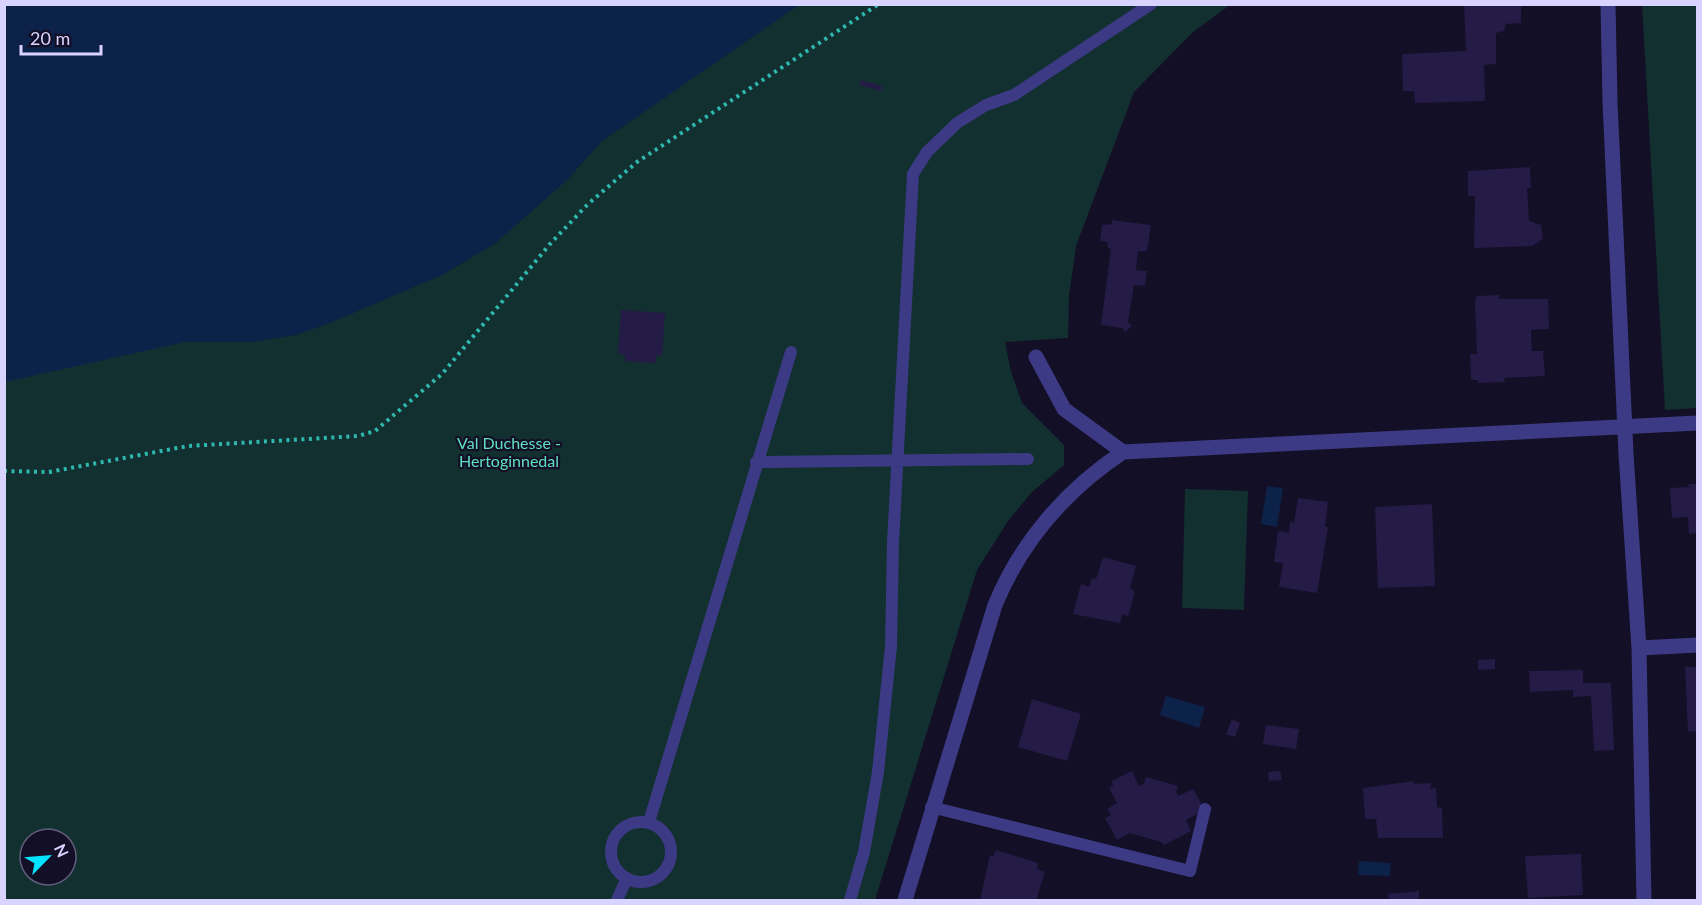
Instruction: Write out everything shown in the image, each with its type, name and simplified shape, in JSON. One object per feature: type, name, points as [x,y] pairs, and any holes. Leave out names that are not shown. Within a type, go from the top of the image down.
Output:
[{"type":"street","points":[[1608,4],[1624,428],[1640,648],[1644,900]]},
{"type":"street","points":[[1036,357],[1064,409],[1123,452]]},
{"type":"street","points":[[905,900],[995,605],[1007,576],[1025,547],[1063,501],[1096,470],[1123,452],[1698,423]]},
{"type":"street","points":[[1640,648],[1698,645]]},
{"type":"lane","points":[[850,900],[864,852],[878,772],[891,646],[913,174],[927,152],[957,123],[986,105],[1014,95],[1151,4]]},
{"type":"lane","points":[[648,822],[791,352]]},
{"type":"lane","points":[[756,462],[1028,459]]},
{"type":"lane","points":[[932,807],[1190,871],[1205,809]]},
{"type":"lane","points":[[648,822],[663,830],[668,838],[671,858],[660,875],[641,882],[627,878],[616,868],[612,859],[614,840],[626,825],[648,822]]},
{"type":"lane","points":[[617,900],[627,878]]},
{"type":"path","points":[[4,471],[49,472],[188,446],[358,436],[375,431],[442,374],[550,244],[588,204],[637,162],[879,4]]},
{"type":"green space","name":"Val Duchesse - Hertoginnedal","points":[[5,5],[1230,5],[1193,32],[1134,92],[1076,246],[1069,296],[1068,338],[1005,342],[1011,372],[1022,403],[1064,445],[1064,465],[1031,493],[1008,521],[977,570],[875,900],[5,900]]},
{"type":"green space","points":[[1642,5],[1697,5],[1697,408],[1665,410]]},
{"type":"green space","points":[[1185,489],[1248,491],[1244,610],[1182,608]]},
{"type":"water","points":[[4,5],[799,5],[602,141],[568,179],[496,243],[442,275],[330,323],[296,335],[253,342],[185,342],[5,382]]},
{"type":"water","points":[[1267,486],[1283,488],[1277,527],[1261,524]]},
{"type":"water","points":[[1166,696],[1205,707],[1199,728],[1160,715]]},
{"type":"water","points":[[1359,861],[1391,863],[1390,876],[1358,875]]},
{"type":"building","points":[[1464,4],[1521,4],[1521,23],[1506,24],[1504,31],[1496,33],[1496,64],[1484,65],[1485,101],[1415,103],[1414,91],[1403,91],[1402,54],[1466,51]]},
{"type":"building","points":[[861,80],[882,86],[881,91],[860,85]]},
{"type":"building","points":[[1530,167],[1531,188],[1527,188],[1529,221],[1541,225],[1543,239],[1532,246],[1474,248],[1475,196],[1468,196],[1468,171]]},
{"type":"building","points":[[1112,220],[1151,225],[1147,251],[1138,251],[1136,270],[1147,271],[1145,286],[1134,285],[1128,322],[1132,326],[1125,332],[1122,328],[1101,325],[1111,249],[1108,248],[1107,242],[1100,241],[1102,225],[1112,224]]},
{"type":"building","points":[[1499,295],[1499,299],[1548,299],[1549,329],[1531,330],[1532,351],[1543,351],[1545,376],[1504,378],[1505,382],[1478,383],[1478,380],[1471,380],[1470,354],[1477,354],[1475,301],[1477,296]]},
{"type":"building","points":[[621,310],[665,313],[662,355],[656,356],[656,363],[625,361],[625,355],[618,354]]},
{"type":"building","points":[[1688,484],[1698,484],[1698,533],[1689,534],[1688,517],[1672,518],[1670,488],[1689,487]]},
{"type":"building","points":[[1298,498],[1328,502],[1325,527],[1328,527],[1317,593],[1279,587],[1283,563],[1274,562],[1278,531],[1289,533],[1290,521],[1294,523]]},
{"type":"building","points":[[1432,504],[1435,586],[1378,588],[1375,507]]},
{"type":"building","points":[[1103,557],[1136,566],[1130,588],[1135,592],[1128,616],[1122,614],[1120,623],[1073,614],[1081,584],[1089,587],[1092,578],[1096,579]]},
{"type":"building","points":[[1495,659],[1495,669],[1478,670],[1478,660]]},
{"type":"building","points":[[1685,667],[1698,667],[1698,731],[1688,732]]},
{"type":"building","points":[[1583,670],[1583,683],[1611,683],[1614,750],[1594,751],[1591,696],[1573,697],[1573,690],[1530,692],[1529,671]]},
{"type":"building","points":[[1032,699],[1081,714],[1067,761],[1018,747]]},
{"type":"building","points":[[1232,719],[1240,723],[1235,737],[1226,734]]},
{"type":"building","points":[[1266,725],[1299,729],[1296,749],[1263,744]]},
{"type":"building","points":[[1132,771],[1139,786],[1144,784],[1146,777],[1178,786],[1176,792],[1178,796],[1193,789],[1205,810],[1186,820],[1191,831],[1164,845],[1161,842],[1130,833],[1117,840],[1105,818],[1111,815],[1107,809],[1117,803],[1109,788],[1113,786],[1112,781]]},
{"type":"building","points":[[1280,771],[1282,780],[1269,781],[1268,772]]},
{"type":"building","points":[[1414,781],[1414,784],[1431,783],[1430,789],[1436,788],[1437,807],[1442,808],[1443,838],[1378,838],[1376,819],[1365,819],[1363,788]]},
{"type":"building","points":[[996,850],[1038,863],[1037,869],[1045,872],[1036,900],[980,900],[990,855],[993,856]]},
{"type":"building","points":[[1581,854],[1583,895],[1528,898],[1525,856]]},
{"type":"building","points":[[1419,891],[1419,900],[1389,900],[1388,894]]}]
